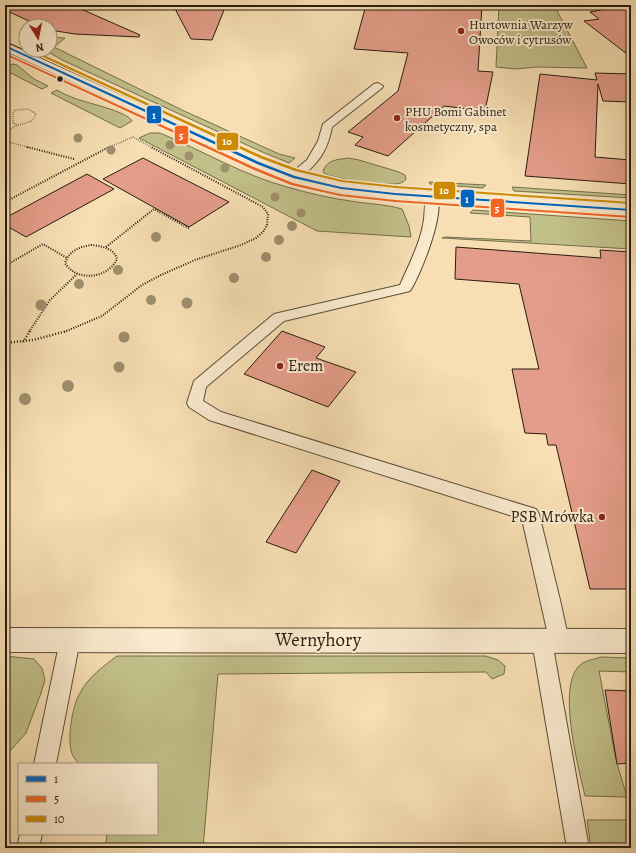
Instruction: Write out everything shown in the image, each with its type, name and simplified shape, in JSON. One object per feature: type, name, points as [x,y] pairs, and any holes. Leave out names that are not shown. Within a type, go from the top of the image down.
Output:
[{"type":"street","points":[[5,46],[258,163],[294,177],[341,188],[432,197],[631,210]]},
{"type":"street","name":"Wernyhory","points":[[5,640],[631,641]]},
{"type":"lane","points":[[294,177],[312,162],[324,141],[327,126],[378,86]]},
{"type":"lane","points":[[432,197],[433,206],[428,238],[405,288],[279,317],[199,385],[196,403],[215,416],[530,514],[553,608],[551,641],[578,848]]},
{"type":"lane","points":[[45,763],[70,640]]},
{"type":"lane","points":[[28,848],[31,835]]},
{"type":"path","points":[[5,134],[17,125],[27,124],[32,121],[36,114],[34,111],[28,109],[15,110],[13,113],[13,123],[17,125]]},
{"type":"path","points":[[5,202],[106,148],[133,137],[263,207],[268,210],[270,217],[267,226],[259,235],[246,243],[197,260],[152,279],[99,318],[41,340],[5,343]]},
{"type":"path","points":[[5,141],[74,159]]},
{"type":"path","points":[[106,246],[154,209],[190,229]]},
{"type":"path","points":[[5,266],[43,244],[66,258]]},
{"type":"path","points":[[83,246],[106,246],[116,254],[114,264],[109,269],[94,275],[77,274],[67,267],[65,263],[66,258],[70,253],[83,246]]},
{"type":"path","points":[[22,342],[29,335],[37,318],[49,301],[77,274]]},
{"type":"shaded area","points":[[499,5],[554,5],[587,68],[536,67],[516,69],[496,67]]},
{"type":"shaded area","points":[[58,38],[65,38],[58,44]]},
{"type":"shaded area","points":[[58,49],[182,110],[279,154],[295,158],[289,163],[260,151],[58,58]]},
{"type":"shaded area","points":[[13,64],[17,65],[34,79],[48,86],[42,89],[5,70],[5,67]]},
{"type":"shaded area","points":[[57,90],[80,100],[123,114],[129,117],[132,121],[120,128],[51,93]]},
{"type":"shaded area","points":[[150,133],[160,133],[255,176],[287,187],[334,198],[402,209],[409,226],[411,237],[317,231],[139,138]]},
{"type":"shaded area","points":[[348,158],[399,172],[405,175],[406,179],[399,184],[381,184],[337,177],[324,173],[323,171],[325,167],[330,162]]},
{"type":"shaded area","points":[[429,182],[486,185],[483,188],[430,184]]},
{"type":"shaded area","points":[[512,187],[631,195],[631,198],[514,191]]},
{"type":"shaded area","points":[[473,210],[631,221],[631,249],[442,238],[531,241],[530,217],[470,213]]},
{"type":"shaded area","points":[[5,656],[34,659],[42,668],[45,680],[26,733],[10,751],[5,752]]},
{"type":"shaded area","points":[[117,656],[486,656],[498,660],[505,666],[504,674],[492,679],[486,672],[218,674],[203,848],[105,848],[107,835],[158,835],[158,763],[78,763],[73,756],[71,750],[70,733],[72,715],[77,699],[87,682]]},
{"type":"shaded area","points":[[601,657],[631,658],[631,672],[599,671],[616,760],[627,797],[585,796],[574,746],[569,705],[570,687],[575,672],[583,663]]},
{"type":"shaded area","points":[[587,820],[631,820],[631,848],[591,848]]},
{"type":"building","points":[[5,5],[72,5],[140,35],[139,37],[75,34],[58,31],[58,18],[22,18],[5,10]]},
{"type":"building","points":[[173,5],[226,5],[212,40],[191,39]]},
{"type":"building","points":[[366,5],[482,5],[478,71],[493,72],[485,111],[444,106],[388,156],[355,145],[363,137],[348,132],[398,91],[408,53],[354,49]]},
{"type":"building","points":[[631,5],[631,57],[584,21],[599,19],[590,12]]},
{"type":"building","points":[[595,73],[631,74],[631,102],[603,101],[598,84],[595,157],[631,160],[631,184],[525,176],[540,74],[597,80]]},
{"type":"building","points":[[143,158],[229,202],[189,227],[103,179]]},
{"type":"building","points":[[87,174],[114,189],[26,237],[5,225],[5,218]]},
{"type":"building","name":"PSB Mrówka","points":[[456,247],[601,258],[600,250],[631,252],[631,589],[590,589],[556,445],[548,445],[546,434],[525,433],[512,369],[539,369],[519,284],[455,279]]},
{"type":"building","points":[[282,331],[325,347],[316,358],[356,372],[328,407],[244,374]]},
{"type":"building","points":[[312,470],[340,481],[296,553],[266,542]]},
{"type":"building","points":[[605,690],[631,691],[631,763],[617,764]]},
{"type":"transit line","name":"1","points":[[5,46],[258,163],[294,177],[341,188],[395,194],[631,210]]},
{"type":"transit line","name":"5","points":[[5,54],[255,169],[292,184],[340,195],[395,201],[631,217]]},
{"type":"transit line","name":"10","points":[[47,58],[261,157],[296,170],[342,181],[396,187],[631,203]]},
{"type":"place","name":"Hurtownia Warzyw Owoców i cytrusów","points":[[461,31]]},
{"type":"place","name":"PHU Bomi Gabinet kosmetyczny, spa","points":[[397,118]]},
{"type":"place","name":"Erem","points":[[280,366]]},
{"type":"place","name":"PSB Mrówka","points":[[602,517]]}]
